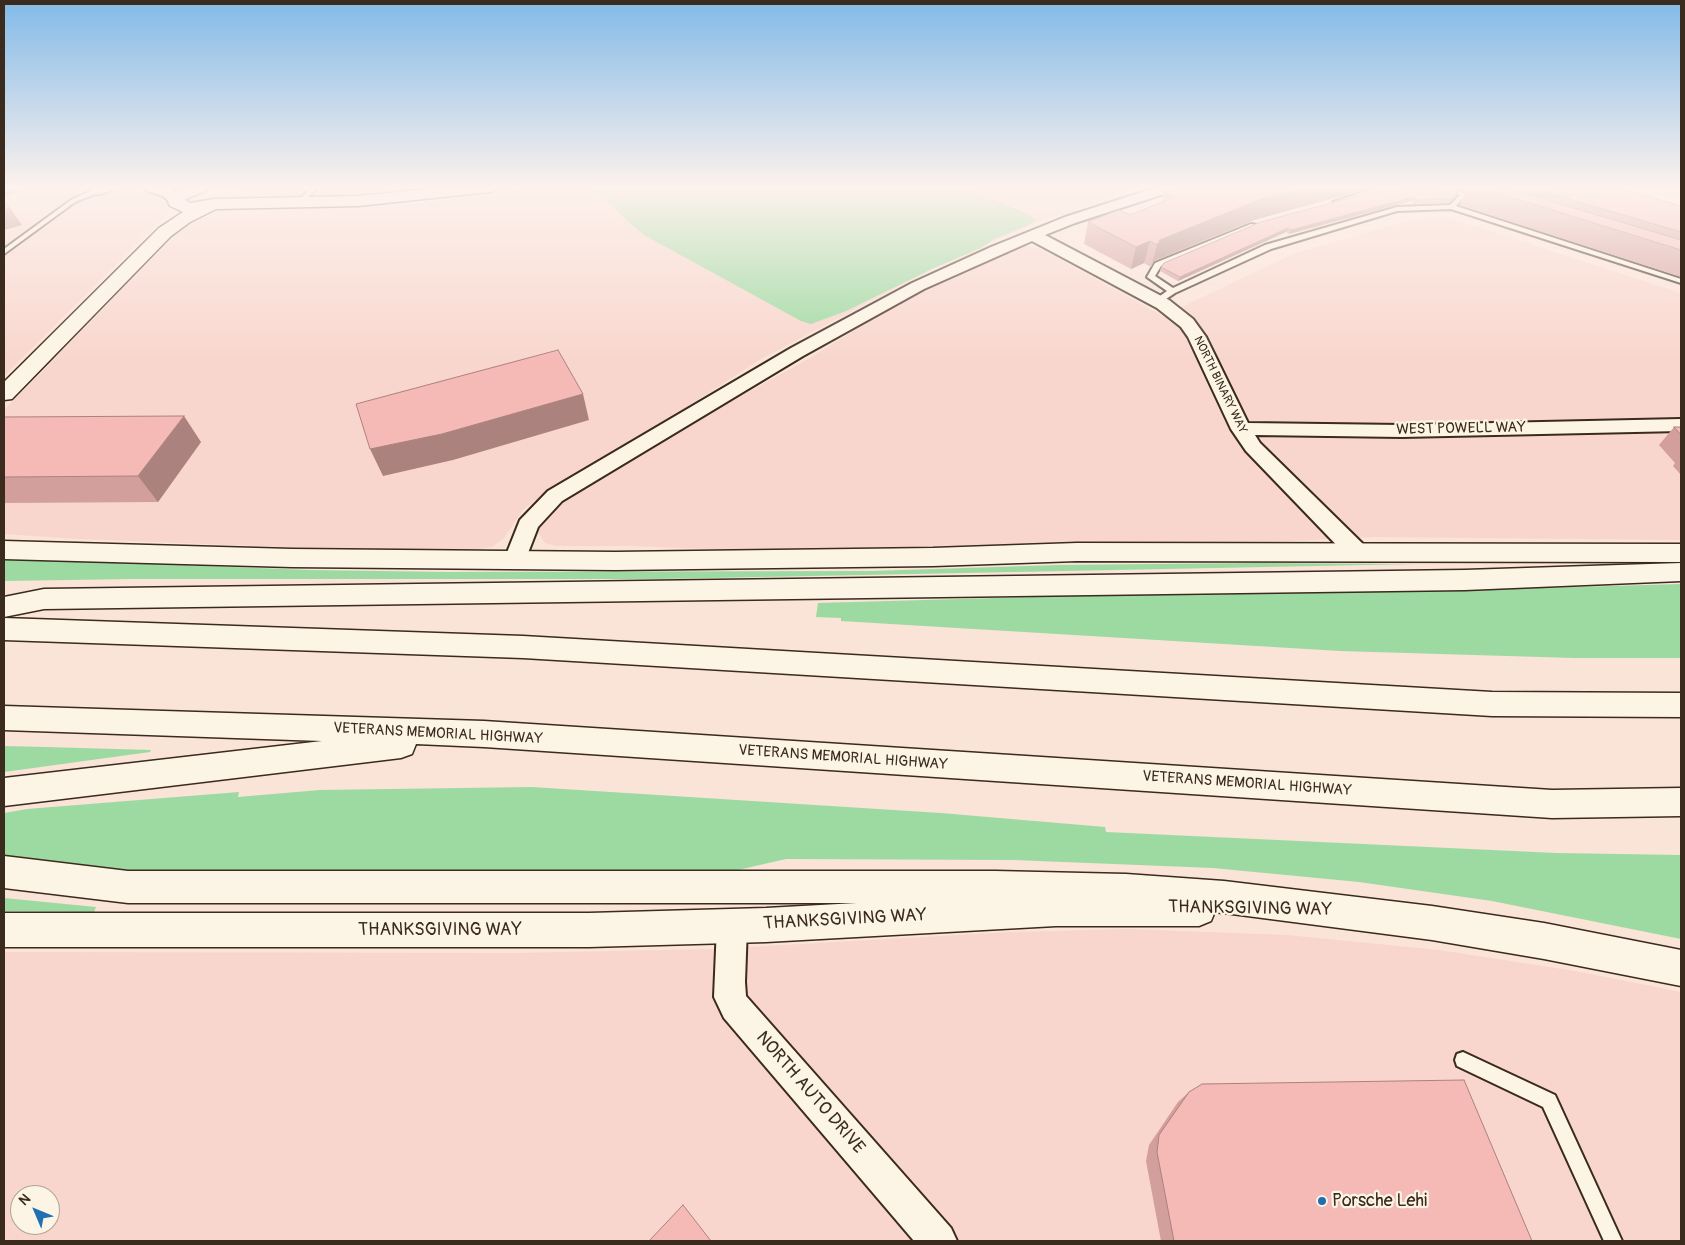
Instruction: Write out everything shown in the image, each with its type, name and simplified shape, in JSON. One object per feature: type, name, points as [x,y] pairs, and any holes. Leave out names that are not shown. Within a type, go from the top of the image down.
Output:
[{"type":"main road","points":[[4,394],[152,245]]},
{"type":"main road","points":[[4,550],[292,558],[515,560],[933,557],[1077,552],[1681,553]]},
{"type":"main road","points":[[4,607],[44,599],[1465,580],[1681,572]]},
{"type":"main road","points":[[4,629],[524,647],[1492,704],[1681,705]]},
{"type":"main road","name":"VETERANS MEMORIAL HIGHWAY","points":[[4,718],[484,734],[1552,804],[1681,802]]},
{"type":"main road","points":[[4,792],[484,734]]},
{"type":"main road","points":[[11,873],[128,887],[1060,888],[1214,896],[1322,908]]},
{"type":"main road","name":"THANKSGIVING WAY","points":[[4,930],[589,930],[732,926],[1056,909],[1322,908],[1544,941],[1681,968]]},
{"type":"street","points":[[515,560],[528,525],[545,504],[566,489],[833,332],[926,283],[1010,245]]},
{"type":"street","name":"NORTH BINARY WAY","points":[[1052,245],[1157,301],[1180,316],[1193,330],[1241,429],[1263,460],[1317,510],[1357,552]]},
{"type":"street","name":"WEST POWELL WAY","points":[[1241,429],[1402,431],[1681,425]]},
{"type":"street","name":"NORTH AUTO DRIVE","points":[[732,926],[729,982],[730,997],[735,1008],[938,1241]]},
{"type":"lane","points":[[1172,291],[1151,277],[1158,265],[1206,245]]},
{"type":"lane","points":[[1157,301],[1172,291],[1271,245]]},
{"type":"lane","points":[[1570,245],[1681,281]]},
{"type":"lane","points":[[1463,1060],[1549,1101],[1613,1241]]},
{"type":"shaded area","points":[[4,245],[136,245],[4,376]]},
{"type":"shaded area","points":[[165,245],[986,245],[934,268],[759,360],[678,413],[544,493],[523,510],[504,538],[492,547],[473,550],[358,550],[79,539],[4,534],[4,410]]},
{"type":"shaded area","points":[[1323,245],[1534,245],[1681,293],[1681,540],[1374,537],[1290,541],[737,550],[633,546],[557,546],[545,543],[538,533],[537,528],[541,521],[572,494],[669,436],[810,358],[900,302],[985,261],[1019,248],[1025,246],[1041,249],[1163,316],[1295,253]]},
{"type":"shaded area","points":[[1130,929],[1287,935],[1439,950],[1575,971],[1681,992],[1681,1241],[4,1241],[4,952],[515,953],[713,949],[1011,932]]},
{"type":"green space","points":[[662,245],[985,245],[846,311],[811,324],[801,321]]},
{"type":"green space","points":[[4,558],[310,570],[446,572],[872,571],[1058,565],[1417,564],[662,579],[132,579],[4,581]]},
{"type":"green space","points":[[1681,584],[1681,658],[1574,658],[1340,651],[841,621],[841,618],[816,617],[818,603],[1102,595],[1468,590]]},
{"type":"green space","points":[[4,746],[151,750],[150,752],[4,772]]},
{"type":"green space","points":[[532,787],[941,813],[1105,827],[1106,832],[1556,853],[1681,855],[1681,939],[1492,901],[1359,882],[1213,868],[1014,860],[786,859],[716,875],[141,871],[77,867],[4,857],[4,813],[27,809],[239,792],[238,797],[320,790]]},
{"type":"green space","points":[[4,898],[96,907],[94,912],[4,911]]},
{"type":"building","points":[[1206,245],[1250,245],[1180,277],[1161,267],[1164,263]]},
{"type":"building","points":[[1665,245],[1681,245],[1681,250]]},
{"type":"building","points":[[558,350],[583,394],[442,434],[370,449],[356,404]]},
{"type":"building","points":[[184,416],[138,476],[4,477],[4,417]]},
{"type":"building","points":[[1674,427],[1681,427],[1681,435]]},
{"type":"building","name":"Porsche Lehi","points":[[1464,1080],[1532,1241],[1174,1241],[1157,1152],[1159,1135],[1189,1092],[1202,1084]]},
{"type":"building","points":[[683,1205],[711,1241],[649,1241]]},
{"type":"place","name":"Porsche Lehi","points":[[1322,1201]]}]
